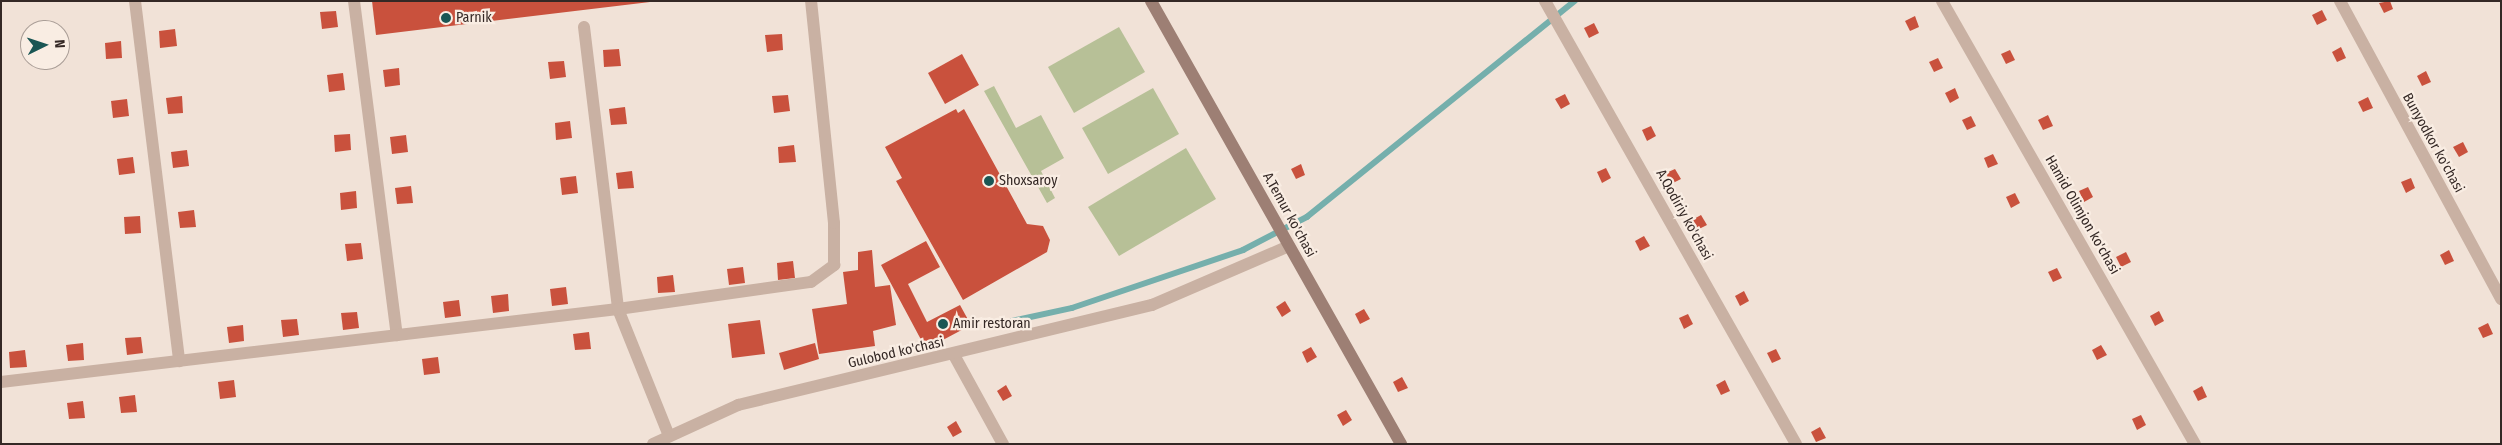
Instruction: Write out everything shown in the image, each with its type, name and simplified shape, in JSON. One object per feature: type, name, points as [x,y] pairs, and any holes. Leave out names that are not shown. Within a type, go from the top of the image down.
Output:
[{"type":"main road","name":"A.Temur ko'chasi","points":[[1151,1],[1401,444]]},
{"type":"street","points":[[135,1],[179,361]]},
{"type":"street","points":[[354,1],[397,334]]},
{"type":"street","points":[[1,382],[618,309],[811,282],[834,265],[834,223],[811,1]]},
{"type":"street","name":"A.Qodiriy ko'chasi","points":[[1546,1],[1796,444]]},
{"type":"street","name":"Hamid Olimjon ko'chasi","points":[[1942,1],[2195,444]]},
{"type":"street","name":"Bunyodkor ko'chasi","points":[[2340,1],[2501,299]]},
{"type":"street","points":[[584,27],[618,309],[669,436]]},
{"type":"street","name":"Gulobod ko'chasi","points":[[652,444],[738,405],[954,355],[1152,305],[1289,246]]},
{"type":"street","points":[[954,355],[1003,444]]},
{"type":"green space","points":[[1119,27],[1145,72],[1074,113],[1048,67]]},
{"type":"green space","points":[[994,86],[1016,128],[1041,115],[1064,158],[1041,171],[1055,198],[1047,203],[984,91]]},
{"type":"green space","points":[[1153,88],[1179,134],[1108,174],[1082,128]]},
{"type":"green space","points":[[1186,148],[1216,199],[1119,256],[1088,207]]},
{"type":"building","name":"Parnik","points":[[372,1],[650,1],[650,2],[376,35]]},
{"type":"building","points":[[2390,1],[2393,9],[2384,13],[2379,3]]},
{"type":"building","points":[[2322,10],[2327,20],[2317,25],[2312,15]]},
{"type":"building","points":[[336,11],[338,27],[322,29],[320,12]]},
{"type":"building","points":[[1915,16],[1919,27],[1910,31],[1905,21]]},
{"type":"building","points":[[1594,23],[1599,33],[1589,38],[1584,28]]},
{"type":"building","points":[[175,29],[177,46],[160,48],[159,31]]},
{"type":"building","points":[[782,34],[783,50],[767,52],[765,35]]},
{"type":"building","points":[[121,41],[122,58],[106,59],[105,43]]},
{"type":"building","points":[[2341,47],[2346,58],[2337,62],[2332,52]]},
{"type":"building","points":[[619,49],[621,66],[604,67],[603,50]]},
{"type":"building","points":[[2010,50],[2015,60],[2006,64],[2001,54]]},
{"type":"building","points":[[962,54],[979,85],[945,104],[928,73]]},
{"type":"building","points":[[1938,58],[1943,68],[1934,72],[1929,62]]},
{"type":"building","points":[[564,61],[566,77],[550,79],[548,62]]},
{"type":"building","points":[[399,68],[400,85],[385,87],[383,70]]},
{"type":"building","points":[[2426,71],[2431,82],[2422,86],[2417,76]]},
{"type":"building","points":[[343,73],[345,90],[329,92],[327,75]]},
{"type":"building","points":[[1955,88],[1959,98],[1950,103],[1945,93]]},
{"type":"building","points":[[1565,94],[1570,104],[1561,109],[1555,99]]},
{"type":"building","points":[[788,95],[790,111],[774,113],[772,96]]},
{"type":"building","points":[[182,96],[183,113],[168,114],[166,98]]},
{"type":"building","points":[[2368,97],[2373,108],[2363,112],[2358,102]]},
{"type":"building","points":[[127,99],[129,116],[113,118],[111,101]]},
{"type":"building","points":[[625,107],[627,124],[611,125],[609,109]]},
{"type":"building","points":[[956,109],[958,113],[964,109],[1027,224],[1043,226],[1050,240],[1047,252],[963,300],[896,181],[902,178],[885,147]]},
{"type":"building","points":[[2048,115],[2053,126],[2043,130],[2038,120]]},
{"type":"building","points":[[1971,116],[1976,126],[1967,130],[1962,120]]},
{"type":"building","points":[[570,121],[572,138],[556,140],[555,123]]},
{"type":"building","points":[[1651,126],[1656,136],[1647,141],[1642,130]]},
{"type":"building","points":[[350,134],[351,150],[335,152],[334,135]]},
{"type":"building","points":[[406,135],[408,152],[392,154],[390,137]]},
{"type":"building","points":[[2463,142],[2468,152],[2459,157],[2453,147]]},
{"type":"building","points":[[794,145],[796,162],[779,163],[778,147]]},
{"type":"building","points":[[187,150],[189,166],[173,168],[171,152]]},
{"type":"building","points":[[1993,154],[1998,164],[1988,168],[1984,158]]},
{"type":"building","points":[[133,157],[135,173],[119,175],[117,159]]},
{"type":"building","points":[[1301,164],[1305,175],[1296,179],[1291,169]]},
{"type":"building","points":[[1606,168],[1611,178],[1602,183],[1597,172]]},
{"type":"building","points":[[1675,169],[1681,179],[1671,184],[1666,173]]},
{"type":"building","points":[[632,171],[634,188],[618,189],[616,173]]},
{"type":"building","points":[[576,176],[578,193],[562,195],[560,178]]},
{"type":"building","points":[[2411,178],[2415,188],[2406,193],[2401,182]]},
{"type":"building","points":[[411,186],[413,203],[397,204],[395,188]]},
{"type":"building","points":[[2088,187],[2093,197],[2084,202],[2079,191]]},
{"type":"building","points":[[356,191],[357,208],[341,210],[340,193]]},
{"type":"building","points":[[2015,193],[2020,203],[2011,208],[2006,197]]},
{"type":"building","points":[[194,210],[196,227],[180,228],[178,212]]},
{"type":"building","points":[[1701,215],[1707,225],[1697,230],[1692,220]]},
{"type":"building","points":[[140,216],[141,233],[125,234],[124,217]]},
{"type":"building","points":[[1644,236],[1650,246],[1640,251],[1635,241]]},
{"type":"building","points":[[926,241],[940,267],[908,284],[927,322],[960,305],[971,325],[926,349],[881,265]]},
{"type":"building","points":[[361,243],[363,259],[347,261],[345,244]]},
{"type":"building","points":[[872,250],[875,287],[890,285],[896,325],[873,331],[875,346],[819,354],[812,309],[847,304],[843,272],[858,270],[858,252]]},
{"type":"building","points":[[2449,250],[2454,261],[2445,265],[2440,255]]},
{"type":"building","points":[[2126,252],[2131,262],[2121,267],[2116,257]]},
{"type":"building","points":[[793,261],[795,278],[778,280],[777,263]]},
{"type":"building","points":[[743,267],[745,283],[729,285],[727,269]]},
{"type":"building","points":[[2057,268],[2062,278],[2053,282],[2048,272]]},
{"type":"building","points":[[673,275],[675,292],[658,293],[657,277]]},
{"type":"building","points":[[566,287],[568,304],[552,306],[550,289]]},
{"type":"building","points":[[1744,291],[1749,301],[1740,306],[1735,296]]},
{"type":"building","points":[[508,294],[509,311],[493,313],[491,296]]},
{"type":"building","points":[[459,300],[461,316],[445,318],[443,302]]},
{"type":"building","points":[[1285,301],[1291,311],[1282,317],[1276,307]]},
{"type":"building","points":[[1364,309],[1370,319],[1360,324],[1355,314]]},
{"type":"building","points":[[2159,311],[2164,321],[2155,326],[2150,316]]},
{"type":"building","points":[[357,312],[359,328],[343,330],[341,313]]},
{"type":"building","points":[[1688,314],[1693,324],[1684,329],[1679,318]]},
{"type":"building","points":[[297,319],[299,335],[283,337],[281,320]]},
{"type":"building","points":[[760,320],[765,354],[732,358],[728,324]]},
{"type":"building","points":[[2488,323],[2493,334],[2483,338],[2478,328]]},
{"type":"building","points":[[243,325],[244,341],[229,343],[227,327]]},
{"type":"building","points":[[589,332],[591,349],[575,350],[573,334]]},
{"type":"building","points":[[141,337],[143,353],[127,355],[125,338]]},
{"type":"building","points":[[83,343],[84,360],[68,361],[66,345]]},
{"type":"building","points":[[815,343],[819,359],[784,370],[779,353]]},
{"type":"building","points":[[2101,345],[2107,355],[2097,360],[2092,350]]},
{"type":"building","points":[[1311,347],[1317,357],[1307,363],[1302,352]]},
{"type":"building","points":[[1776,349],[1781,359],[1772,363],[1767,353]]},
{"type":"building","points":[[25,350],[27,367],[10,368],[9,352]]},
{"type":"building","points":[[438,357],[440,373],[424,375],[422,359]]},
{"type":"building","points":[[1402,377],[1408,388],[1398,392],[1393,382]]},
{"type":"building","points":[[234,380],[236,397],[220,399],[218,382]]},
{"type":"building","points":[[1725,380],[1730,391],[1721,395],[1716,385]]},
{"type":"building","points":[[1006,385],[1012,396],[1003,401],[997,391]]},
{"type":"building","points":[[2202,386],[2207,397],[2198,401],[2193,391]]},
{"type":"building","points":[[135,395],[137,412],[121,413],[119,397]]},
{"type":"building","points":[[83,401],[85,418],[69,419],[67,403]]},
{"type":"building","points":[[1346,410],[1352,420],[1343,426],[1337,415]]},
{"type":"building","points":[[2141,415],[2146,425],[2137,430],[2132,419]]},
{"type":"building","points":[[956,421],[962,432],[953,437],[947,427]]},
{"type":"building","points":[[1820,427],[1826,438],[1816,442],[1811,432]]},
{"type":"waterway","points":[[989,326],[1072,308],[1243,250],[1307,217],[1575,1]]},
{"type":"place","name":"Parnik","points":[[446,18]]},
{"type":"place","name":"Shoxsaroy","points":[[989,181]]},
{"type":"place","name":"Amir restoran","points":[[943,324]]}]
